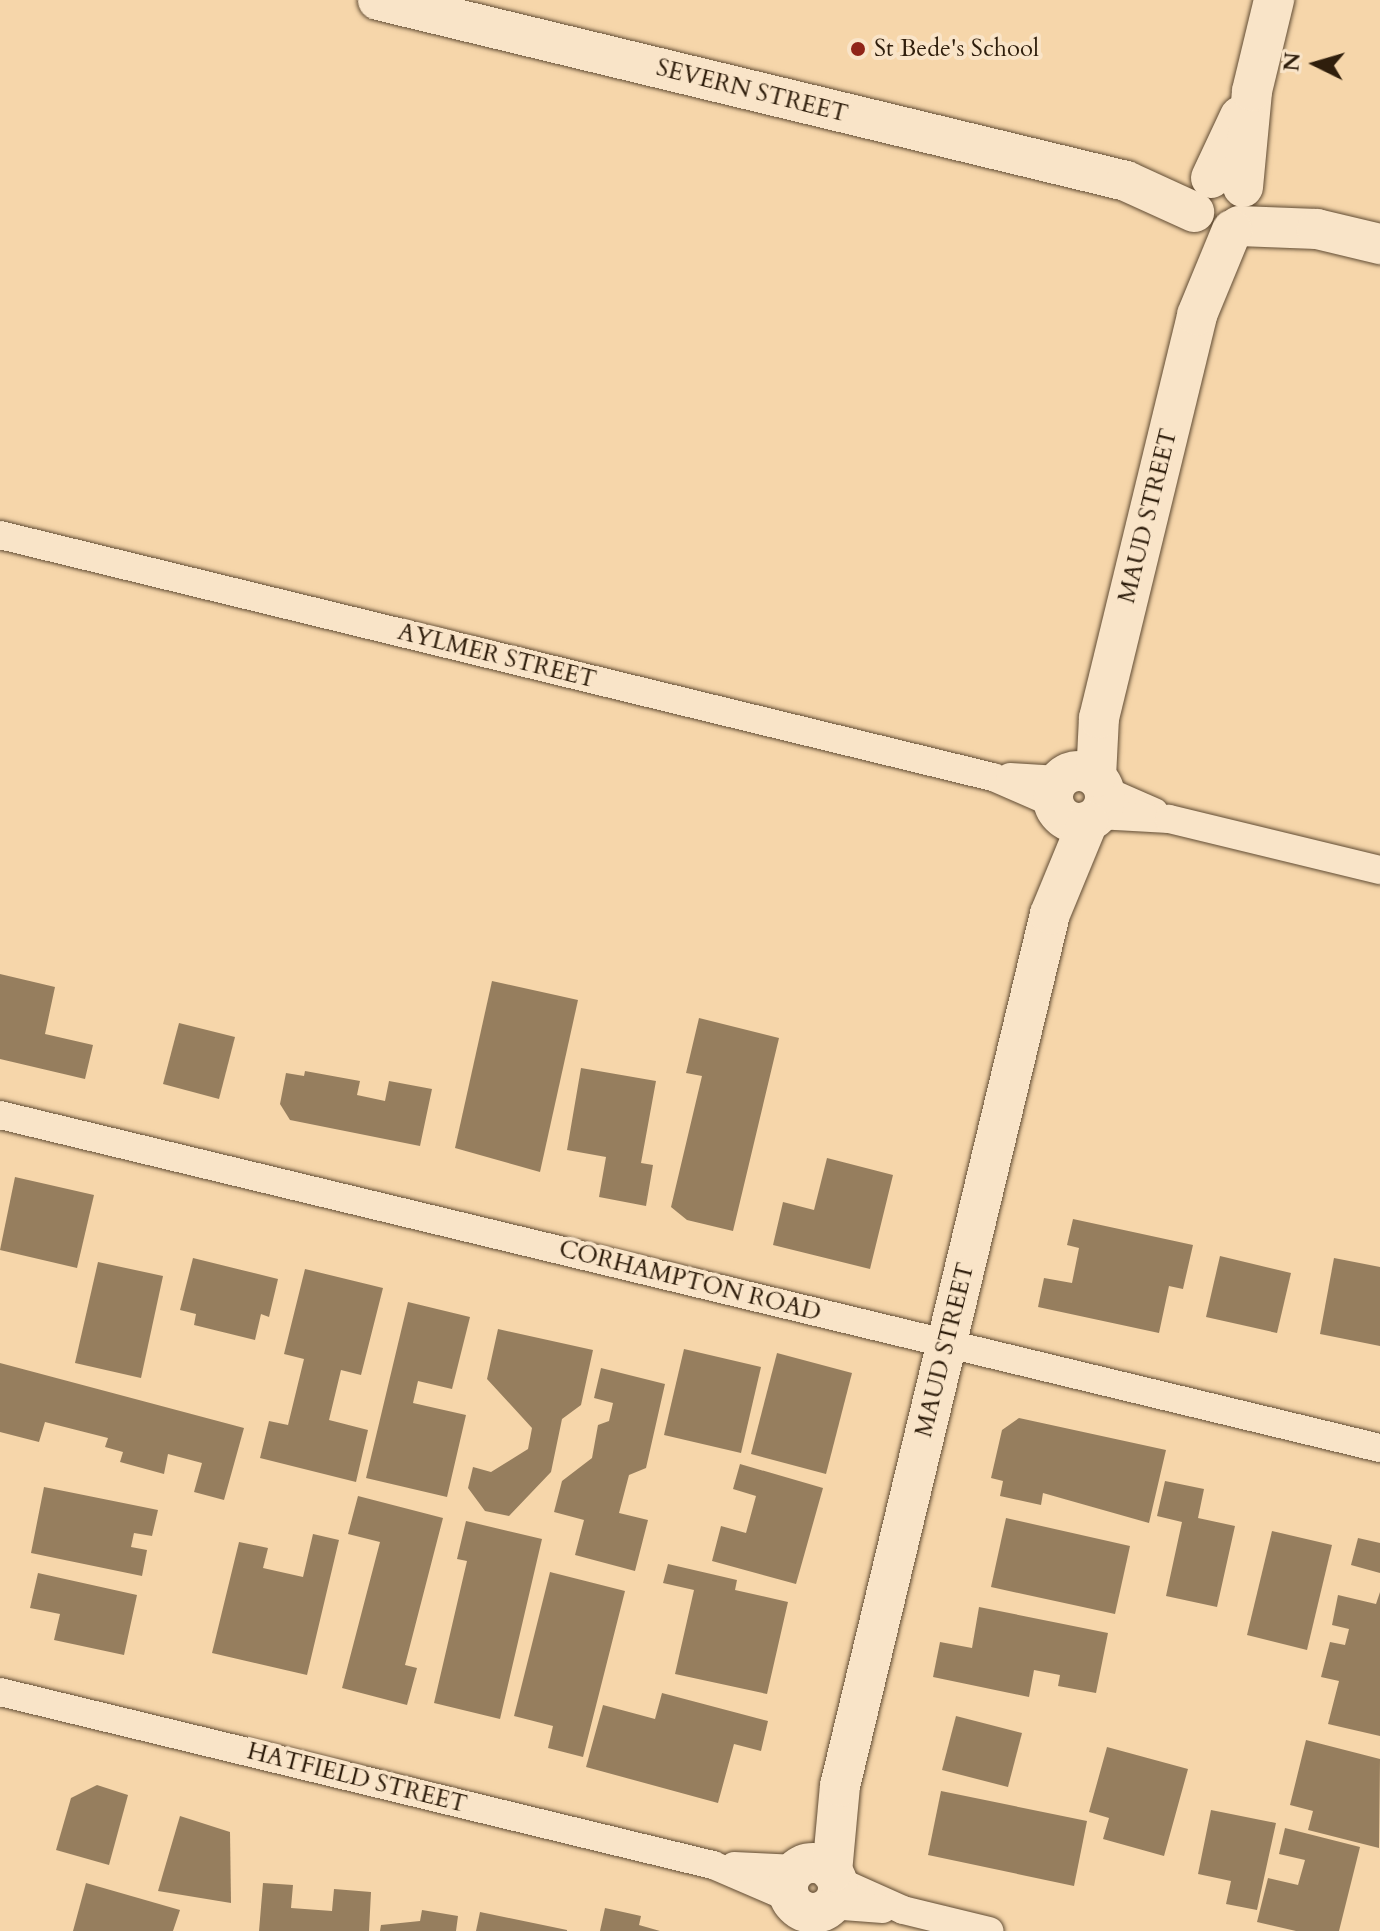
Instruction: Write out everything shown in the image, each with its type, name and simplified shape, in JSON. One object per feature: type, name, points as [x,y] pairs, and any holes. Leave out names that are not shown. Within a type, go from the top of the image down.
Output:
[{"type":"street","name":"SEVERN STREET","points":[[378,0],[1380,244]]},
{"type":"street","name":"MAUD STREET","points":[[811,1897],[1197,315],[1221,204],[1274,0]]},
{"type":"street","name":"AYLMER STREET","points":[[0,535],[1380,870]]},
{"type":"street","name":"CORHAMPTON ROAD","points":[[0,1115],[1380,1448]]},
{"type":"street","name":"HATFIELD STREET","points":[[0,1692],[713,1865],[811,1897],[903,1910],[989,1931]]},
{"type":"building","points":[[0,974],[55,987],[45,1034],[93,1045],[85,1079],[0,1059]]},
{"type":"building","points":[[492,981],[578,1000],[540,1172],[455,1148]]},
{"type":"building","points":[[699,1018],[779,1038],[733,1231],[687,1220],[671,1207],[702,1076],[686,1073]]},
{"type":"building","points":[[179,1023],[235,1037],[219,1099],[163,1084]]},
{"type":"building","points":[[581,1068],[656,1081],[641,1163],[653,1165],[646,1206],[599,1197],[606,1157],[567,1150]]},
{"type":"building","points":[[305,1071],[360,1081],[357,1095],[385,1101],[389,1081],[432,1089],[420,1146],[290,1120],[280,1104],[286,1073],[304,1076]]},
{"type":"building","points":[[827,1158],[893,1175],[870,1269],[773,1245],[783,1202],[814,1210]]},
{"type":"building","points":[[15,1177],[94,1195],[77,1268],[0,1250]]},
{"type":"building","points":[[1073,1219],[1193,1245],[1183,1289],[1169,1286],[1159,1333],[1038,1307],[1044,1278],[1072,1283],[1079,1248],[1067,1245]]},
{"type":"building","points":[[1220,1256],[1291,1273],[1277,1333],[1206,1317]]},
{"type":"building","points":[[193,1258],[278,1279],[269,1317],[261,1314],[255,1340],[194,1325],[196,1314],[180,1310]]},
{"type":"building","points":[[1334,1258],[1380,1267],[1380,1346],[1320,1334]]},
{"type":"building","points":[[98,1262],[163,1276],[141,1378],[75,1363]]},
{"type":"building","points":[[305,1269],[383,1288],[361,1375],[341,1370],[329,1420],[368,1430],[356,1482],[260,1458],[269,1421],[288,1425],[304,1359],[284,1354]]},
{"type":"building","points":[[408,1302],[470,1317],[452,1389],[418,1381],[413,1403],[466,1415],[447,1497],[366,1478]]},
{"type":"building","points":[[498,1329],[593,1350],[581,1405],[562,1419],[551,1472],[509,1516],[485,1511],[468,1488],[473,1467],[491,1472],[528,1449],[532,1428],[487,1379]]},
{"type":"building","points":[[684,1349],[761,1367],[741,1453],[664,1435]]},
{"type":"building","points":[[777,1353],[852,1373],[826,1474],[751,1454]]},
{"type":"building","points":[[0,1363],[244,1428],[224,1500],[194,1492],[202,1463],[168,1454],[164,1474],[120,1462],[123,1452],[105,1447],[108,1438],[45,1422],[39,1442],[0,1432]]},
{"type":"building","points":[[601,1368],[665,1384],[646,1468],[629,1475],[619,1513],[648,1520],[635,1571],[575,1555],[584,1520],[554,1512],[562,1481],[592,1458],[598,1425],[609,1421],[613,1403],[594,1398]]},
{"type":"building","points":[[1019,1418],[1166,1450],[1149,1523],[1043,1493],[1041,1505],[1000,1496],[1003,1481],[991,1478],[1002,1430]]},
{"type":"building","points":[[740,1464],[823,1488],[796,1584],[712,1561],[721,1526],[746,1533],[756,1496],[733,1489]]},
{"type":"building","points":[[1165,1481],[1204,1489],[1198,1518],[1235,1526],[1217,1607],[1166,1596],[1182,1522],[1157,1516]]},
{"type":"building","points":[[44,1487],[158,1510],[152,1536],[134,1533],[131,1547],[147,1550],[142,1576],[31,1553]]},
{"type":"building","points":[[358,1496],[443,1518],[405,1665],[417,1668],[407,1705],[342,1688],[380,1542],[348,1534]]},
{"type":"building","points":[[1006,1518],[1130,1546],[1115,1614],[991,1587]]},
{"type":"building","points":[[466,1521],[542,1539],[500,1719],[434,1703],[467,1561],[457,1559]]},
{"type":"building","points":[[1272,1531],[1332,1545],[1307,1650],[1247,1635]]},
{"type":"building","points":[[313,1534],[339,1540],[307,1675],[212,1653],[239,1542],[268,1548],[263,1568],[303,1577]]},
{"type":"building","points":[[1358,1538],[1380,1543],[1380,1573],[1351,1565]]},
{"type":"building","points":[[668,1564],[737,1580],[735,1590],[788,1602],[767,1694],[675,1674],[694,1590],[663,1583]]},
{"type":"building","points":[[550,1572],[625,1591],[583,1757],[548,1748],[553,1726],[514,1716]]},
{"type":"building","points":[[38,1573],[137,1595],[124,1655],[54,1640],[60,1614],[30,1608]]},
{"type":"building","points":[[1380,1592],[1380,1736],[1328,1724],[1339,1681],[1321,1677],[1330,1642],[1345,1645],[1349,1629],[1332,1625],[1338,1595],[1376,1604]]},
{"type":"building","points":[[979,1607],[1108,1633],[1096,1693],[1058,1686],[1060,1675],[1034,1670],[1029,1697],[933,1677],[940,1642],[972,1648]]},
{"type":"building","points":[[662,1693],[768,1721],[761,1751],[734,1744],[718,1803],[586,1767],[603,1705],[655,1719]]},
{"type":"building","points":[[956,1716],[1022,1733],[1008,1787],[942,1770]]},
{"type":"building","points":[[1306,1740],[1380,1759],[1379,1848],[1308,1830],[1313,1811],[1290,1805]]},
{"type":"building","points":[[1107,1747],[1188,1769],[1164,1856],[1103,1839],[1109,1818],[1089,1812]]},
{"type":"building","points":[[97,1785],[128,1795],[109,1865],[56,1850],[71,1798]]},
{"type":"building","points":[[941,1791],[1087,1821],[1074,1886],[928,1855]]},
{"type":"building","points":[[1211,1810],[1276,1823],[1257,1910],[1226,1904],[1231,1881],[1198,1874]]},
{"type":"building","points":[[180,1816],[230,1832],[231,1903],[158,1891]]},
{"type":"building","points":[[1285,1828],[1360,1847],[1339,1931],[1296,1931],[1257,1922],[1268,1878],[1298,1885],[1305,1860],[1279,1854]]},
{"type":"building","points":[[86,1883],[180,1910],[173,1931],[73,1931]]},
{"type":"building","points":[[263,1883],[293,1885],[291,1908],[332,1911],[334,1889],[371,1892],[369,1931],[259,1931]]},
{"type":"building","points":[[605,1908],[641,1916],[639,1925],[660,1931],[600,1931]]},
{"type":"building","points":[[422,1910],[458,1916],[456,1931],[380,1931],[381,1925],[420,1921]]},
{"type":"building","points":[[480,1912],[567,1930],[567,1931],[476,1931]]},
{"type":"place","name":"St Bede's School","points":[[858,49]]}]
